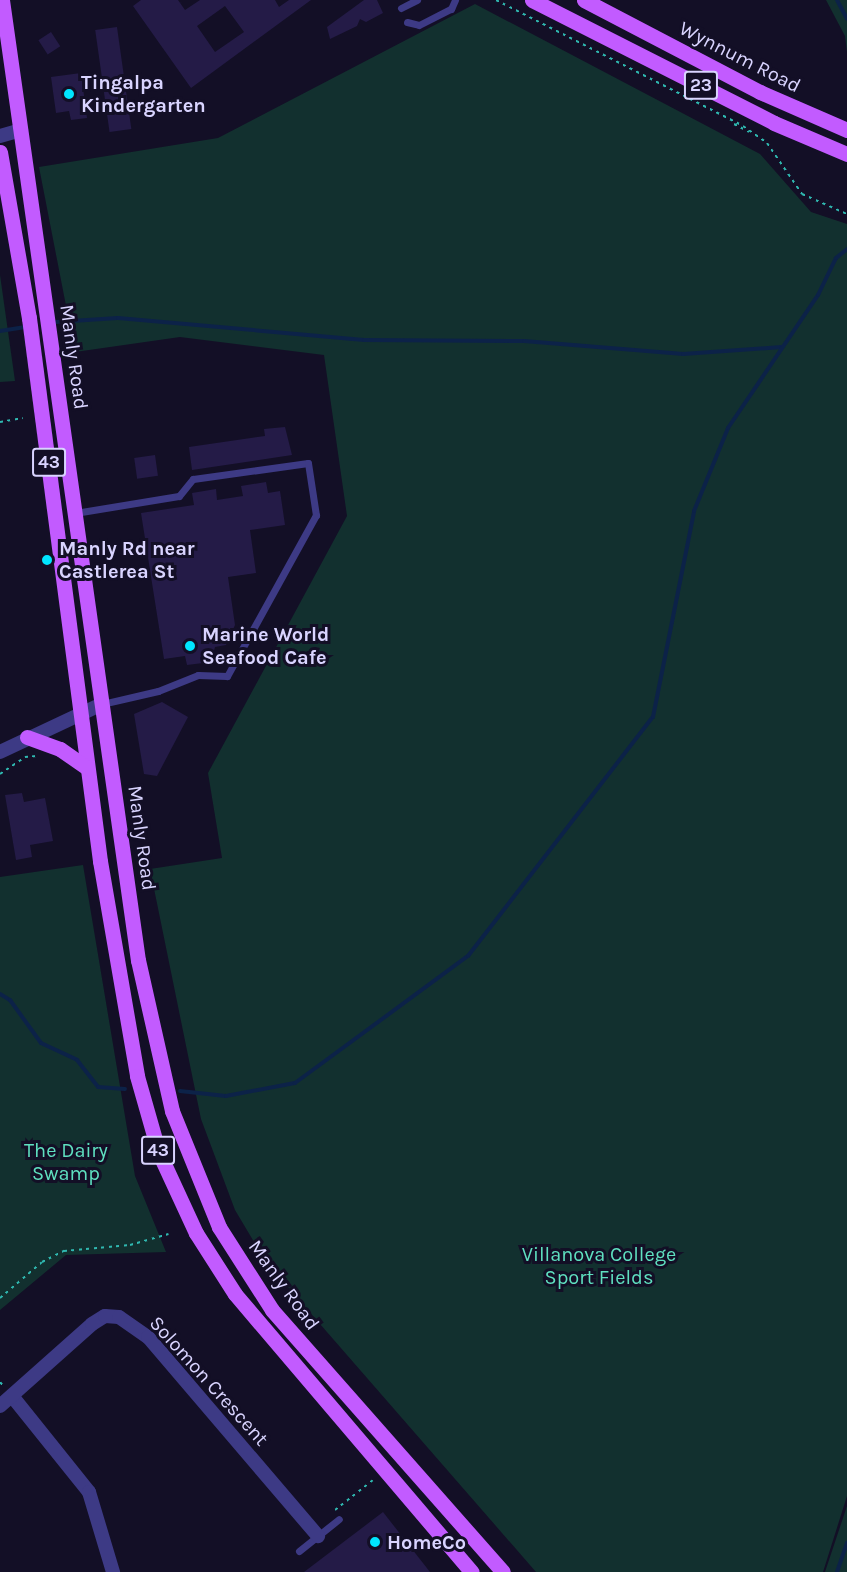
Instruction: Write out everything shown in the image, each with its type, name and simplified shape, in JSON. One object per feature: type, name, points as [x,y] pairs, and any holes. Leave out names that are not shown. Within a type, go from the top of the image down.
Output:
[{"type":"main road","name":"Manly Road","points":[[2,0],[146,1009],[162,1080],[203,1193],[235,1257],[272,1310],[503,1572]]},
{"type":"main road","name":"23","points":[[532,0],[774,123],[847,154]]},
{"type":"main road","name":"Wynnum Road","points":[[584,0],[760,92],[847,130]]},
{"type":"main road","name":"Manly Road","points":[[0,152],[29,318],[87,768],[140,1087],[159,1154],[183,1208],[212,1261],[262,1329],[472,1572]]},
{"type":"main road","points":[[27,737],[60,749],[87,768]]},
{"type":"street","points":[[0,136],[21,130]]},
{"type":"street","points":[[0,752],[79,712],[102,704]]},
{"type":"street","name":"Solomon Crescent","points":[[0,1406],[92,1324],[105,1316],[129,1321],[318,1536]]},
{"type":"street","points":[[12,1395],[89,1492],[113,1572]]},
{"type":"lane","points":[[400,8],[417,0]]},
{"type":"lane","points":[[407,22],[419,25],[451,9],[455,0]]},
{"type":"lane","points":[[75,513],[179,496],[193,479],[308,463],[316,515],[227,676],[198,675],[158,691],[102,704]]},
{"type":"lane","points":[[299,1551],[339,1519]]},
{"type":"path","points":[[496,0],[751,133],[767,143],[795,187],[818,204],[847,214]]},
{"type":"path","points":[[0,422],[23,418]]},
{"type":"path","points":[[0,774],[25,757],[44,755]]},
{"type":"path","points":[[0,1298],[42,1262],[64,1251],[130,1245],[168,1234]]},
{"type":"path","points":[[329,1515],[373,1480]]},
{"type":"green space","points":[[826,0],[847,0],[847,52],[845,36]]},
{"type":"green space","name":"Villanova College Sport Fields","points":[[475,4],[760,154],[811,212],[847,224],[847,1496],[823,1572],[536,1572],[266,1262],[235,1210],[201,1119],[150,869],[222,858],[208,773],[347,516],[324,355],[180,337],[75,352],[39,167],[218,138]]},
{"type":"green space","points":[[0,275],[15,381],[0,382]]},
{"type":"green space","name":"The Dairy Swamp","points":[[83,865],[135,1176],[166,1252],[66,1255],[0,1310],[0,877]]},
{"type":"green space","points":[[847,1506],[847,1572],[825,1572]]},
{"type":"building","points":[[141,0],[178,0],[185,10],[200,0],[275,0],[279,7],[289,0],[311,0],[191,88],[133,6]],"holes":[[[225,6],[244,32],[215,52],[197,26]]]},
{"type":"building","points":[[364,0],[377,0],[383,13],[366,22],[360,19],[357,26],[330,39],[327,27]]},
{"type":"building","points":[[117,27],[131,129],[110,132],[95,30]]},
{"type":"building","points":[[51,32],[60,46],[48,54],[38,40]]},
{"type":"building","name":"Tingalpa Kindergarten","points":[[81,73],[87,118],[71,120],[69,111],[56,113],[51,77]]},
{"type":"building","points":[[285,427],[292,455],[192,470],[189,447],[265,436],[264,429]]},
{"type":"building","points":[[155,455],[158,476],[137,479],[134,458]]},
{"type":"building","points":[[266,482],[268,493],[280,491],[285,525],[250,530],[256,573],[228,577],[235,625],[226,645],[215,647],[211,662],[187,665],[185,656],[164,659],[141,513],[194,505],[192,493],[216,489],[217,500],[243,496],[241,486]]},
{"type":"building","points":[[162,702],[188,717],[157,776],[144,774],[134,714]]},
{"type":"building","points":[[22,793],[24,802],[45,798],[53,841],[30,845],[32,857],[16,860],[5,795]]},
{"type":"building","name":"HomeCo","points":[[383,1512],[430,1572],[304,1572]]},
{"type":"waterway","points":[[837,0],[847,19]]},
{"type":"waterway","points":[[180,1091],[226,1096],[295,1083],[468,956],[653,717],[694,511],[728,428],[818,295],[836,258],[847,249]]},
{"type":"waterway","points":[[56,322],[118,318],[364,340],[524,341],[683,354],[782,347]]},
{"type":"waterway","points":[[0,331],[24,327]]},
{"type":"waterway","points":[[0,994],[10,1000],[41,1043],[77,1060],[98,1087],[125,1089]]},
{"type":"waterway","points":[[837,1572],[847,1543]]},
{"type":"place","name":"Tingalpa Kindergarten","points":[[69,94]]},
{"type":"place","name":"Manly Rd near Castlerea St","points":[[47,560]]},
{"type":"place","name":"Marine World Seafood Cafe","points":[[190,646]]},
{"type":"place","name":"HomeCo","points":[[375,1542]]}]
